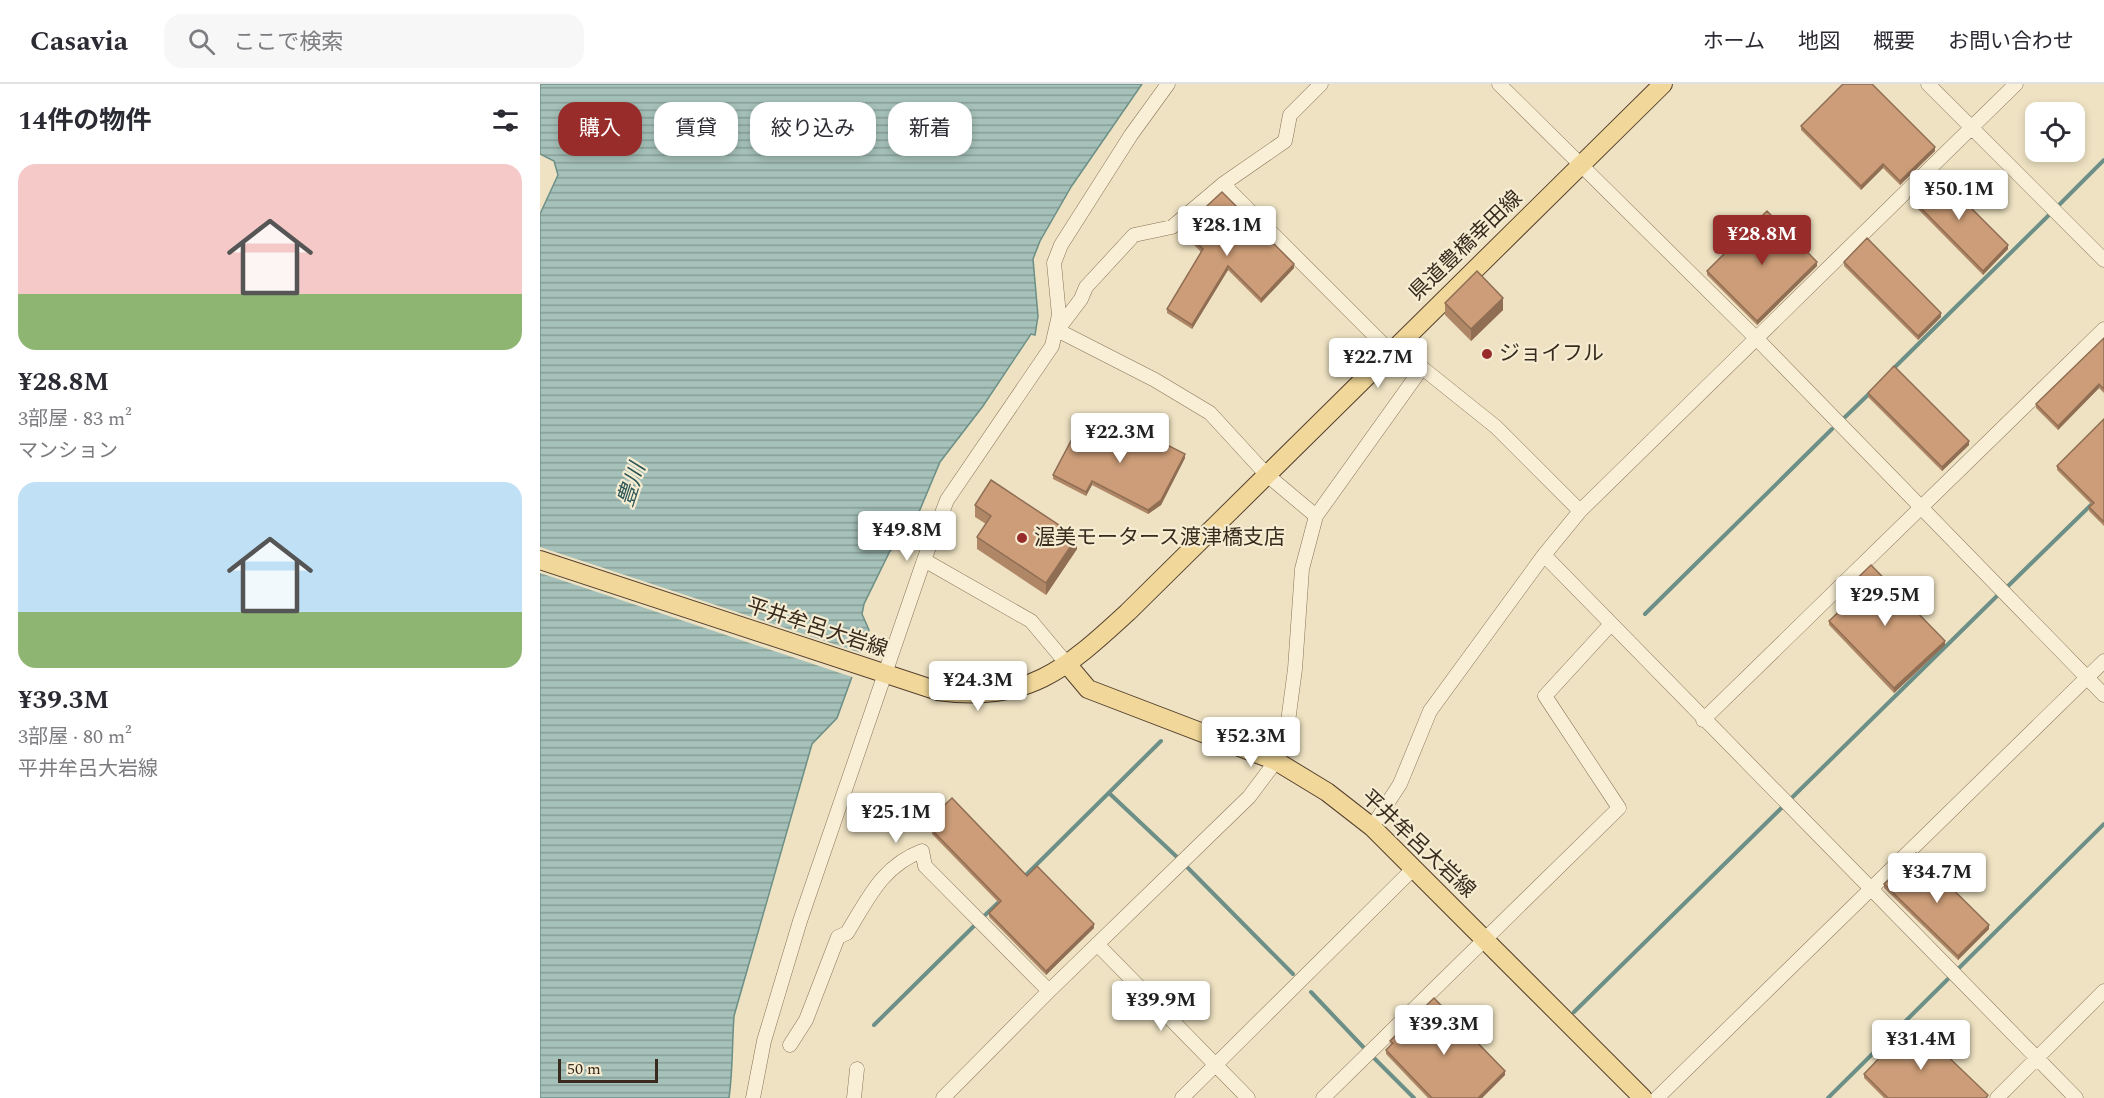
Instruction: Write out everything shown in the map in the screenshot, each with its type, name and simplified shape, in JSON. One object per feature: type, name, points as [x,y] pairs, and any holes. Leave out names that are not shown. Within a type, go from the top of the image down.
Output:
[{"type":"main road","name":"県道豊橋幸田線","points":[[1067,664],[1128,612],[1663,84]]},
{"type":"main road","name":"平井牟呂大岩線","points":[[540,560],[938,691],[984,694],[1025,687],[1045,679],[1067,664],[1088,689],[1276,761],[1327,792],[1372,827],[1487,939],[1643,1098]]},
{"type":"street","points":[[1056,332],[1059,315],[1054,263],[1061,245],[1131,135],[1168,84]]},
{"type":"street","points":[[753,1098],[764,1041],[800,921],[883,674],[947,500],[1044,358],[1056,332],[1081,299],[1086,287],[1134,235],[1172,227],[1223,184],[1285,141],[1290,115],[1321,84]]},
{"type":"street","points":[[1499,84],[1580,167],[1758,340],[2104,695]]},
{"type":"street","points":[[1928,84],[2104,260]]},
{"type":"street","points":[[1372,827],[1400,784],[1430,711],[1544,555],[1580,511],[1758,340],[2016,84]]},
{"type":"street","points":[[1223,184],[1393,349],[1422,368],[1496,427],[1580,511]]},
{"type":"street","points":[[1703,720],[2104,329]]},
{"type":"street","points":[[1056,332],[1063,333],[1155,380],[1210,413],[1266,474],[1316,516]]},
{"type":"street","points":[[943,1098],[1049,991],[1249,797],[1276,761],[1285,744],[1295,669],[1302,569],[1316,516],[1422,368]]},
{"type":"street","points":[[1544,555],[1703,720],[2076,1098]]},
{"type":"street","points":[[924,560],[1031,621],[1067,664]]},
{"type":"street","points":[[1323,1098],[1619,808],[1545,696],[1611,624]]},
{"type":"street","points":[[1657,1098],[2104,661]]},
{"type":"street","points":[[790,1045],[806,1020],[838,938],[847,933],[885,872],[906,857],[922,851],[925,866],[1049,991]]},
{"type":"street","points":[[1182,1098],[1413,869]]},
{"type":"street","points":[[1097,944],[1248,1098]]},
{"type":"street","points":[[1997,1098],[2104,991]]},
{"type":"street","points":[[854,1098],[857,1069]]},
{"type":"water","name":"豊川","points":[[540,84],[1142,84],[1071,187],[1040,241],[1033,259],[1038,316],[1035,335],[1031,334],[983,406],[940,462],[903,550],[897,545],[890,551],[864,604],[862,614],[869,630],[837,718],[812,744],[734,1016],[729,1098],[540,1098],[540,214],[558,175],[554,161],[540,154]]},
{"type":"pier","points":[[540,547],[864,654],[855,678],[540,573]]},
{"type":"building","points":[[1843,84],[1872,84],[1935,147],[1900,181],[1883,164],[1861,186],[1801,126]]},
{"type":"building","points":[[1935,172],[2008,245],[1983,271],[1910,197]]},
{"type":"building","points":[[1222,192],[1294,264],[1261,299],[1228,266],[1192,325],[1167,309],[1203,249],[1182,229]]},
{"type":"building","points":[[1767,211],[1817,262],[1757,321],[1707,271]]},
{"type":"building","points":[[1867,238],[1941,313],[1918,336],[1844,262]]},
{"type":"building","points":[[1477,271],[1503,298],[1471,329],[1445,303]]},
{"type":"building","points":[[2104,338],[2104,389],[2099,384],[2058,426],[2036,404]]},
{"type":"building","points":[[1894,366],[1969,441],[1942,467],[1868,393]]},
{"type":"building","points":[[1083,418],[1125,440],[1132,427],[1185,454],[1161,500],[1148,510],[1092,481],[1086,492],[1053,475]]},
{"type":"building","points":[[2104,419],[2104,522],[2089,507],[2094,503],[2057,466]]},
{"type":"building","name":"渥美モータース渡津橋支店","points":[[991,480],[1077,537],[1046,583],[977,537],[991,516],[975,505]]},
{"type":"building","points":[[1871,565],[1945,641],[1894,688],[1829,621],[1846,605],[1838,597]]},
{"type":"building","points":[[952,798],[1027,876],[1037,866],[1094,924],[1046,971],[989,913],[1001,901],[932,830],[939,822],[933,816]]},
{"type":"building","points":[[1916,853],[1989,925],[1958,956],[1884,884]]},
{"type":"building","points":[[1434,998],[1505,1071],[1478,1098],[1432,1098],[1386,1050],[1393,1043],[1390,1041]]},
{"type":"building","points":[[1913,1023],[1988,1095],[1986,1098],[1888,1098],[1864,1074]]},
{"type":"waterway","points":[[2057,207],[2104,160]]},
{"type":"waterway","points":[[1893,369],[2050,214]]},
{"type":"waterway","points":[[1842,420],[1871,392]]},
{"type":"waterway","points":[[1645,614],[1832,429]]},
{"type":"waterway","points":[[2005,589],[2094,502]]},
{"type":"waterway","points":[[1574,1012],[1999,594]]},
{"type":"waterway","points":[[1023,878],[1161,741]]},
{"type":"waterway","points":[[1109,793],[1178,858]]},
{"type":"waterway","points":[[1958,969],[2104,824]]},
{"type":"waterway","points":[[1188,868],[1293,974]]},
{"type":"waterway","points":[[982,918],[1001,900]]},
{"type":"waterway","points":[[874,1025],[975,925]]},
{"type":"waterway","points":[[1828,1098],[1949,978]]},
{"type":"waterway","points":[[1311,992],[1366,1050]]},
{"type":"waterway","points":[[1373,1057],[1414,1098]]},
{"type":"place","name":"ジョイフル","points":[[1487,354]]},
{"type":"place","name":"渥美モータース渡津橋支店","points":[[1022,538]]}]
